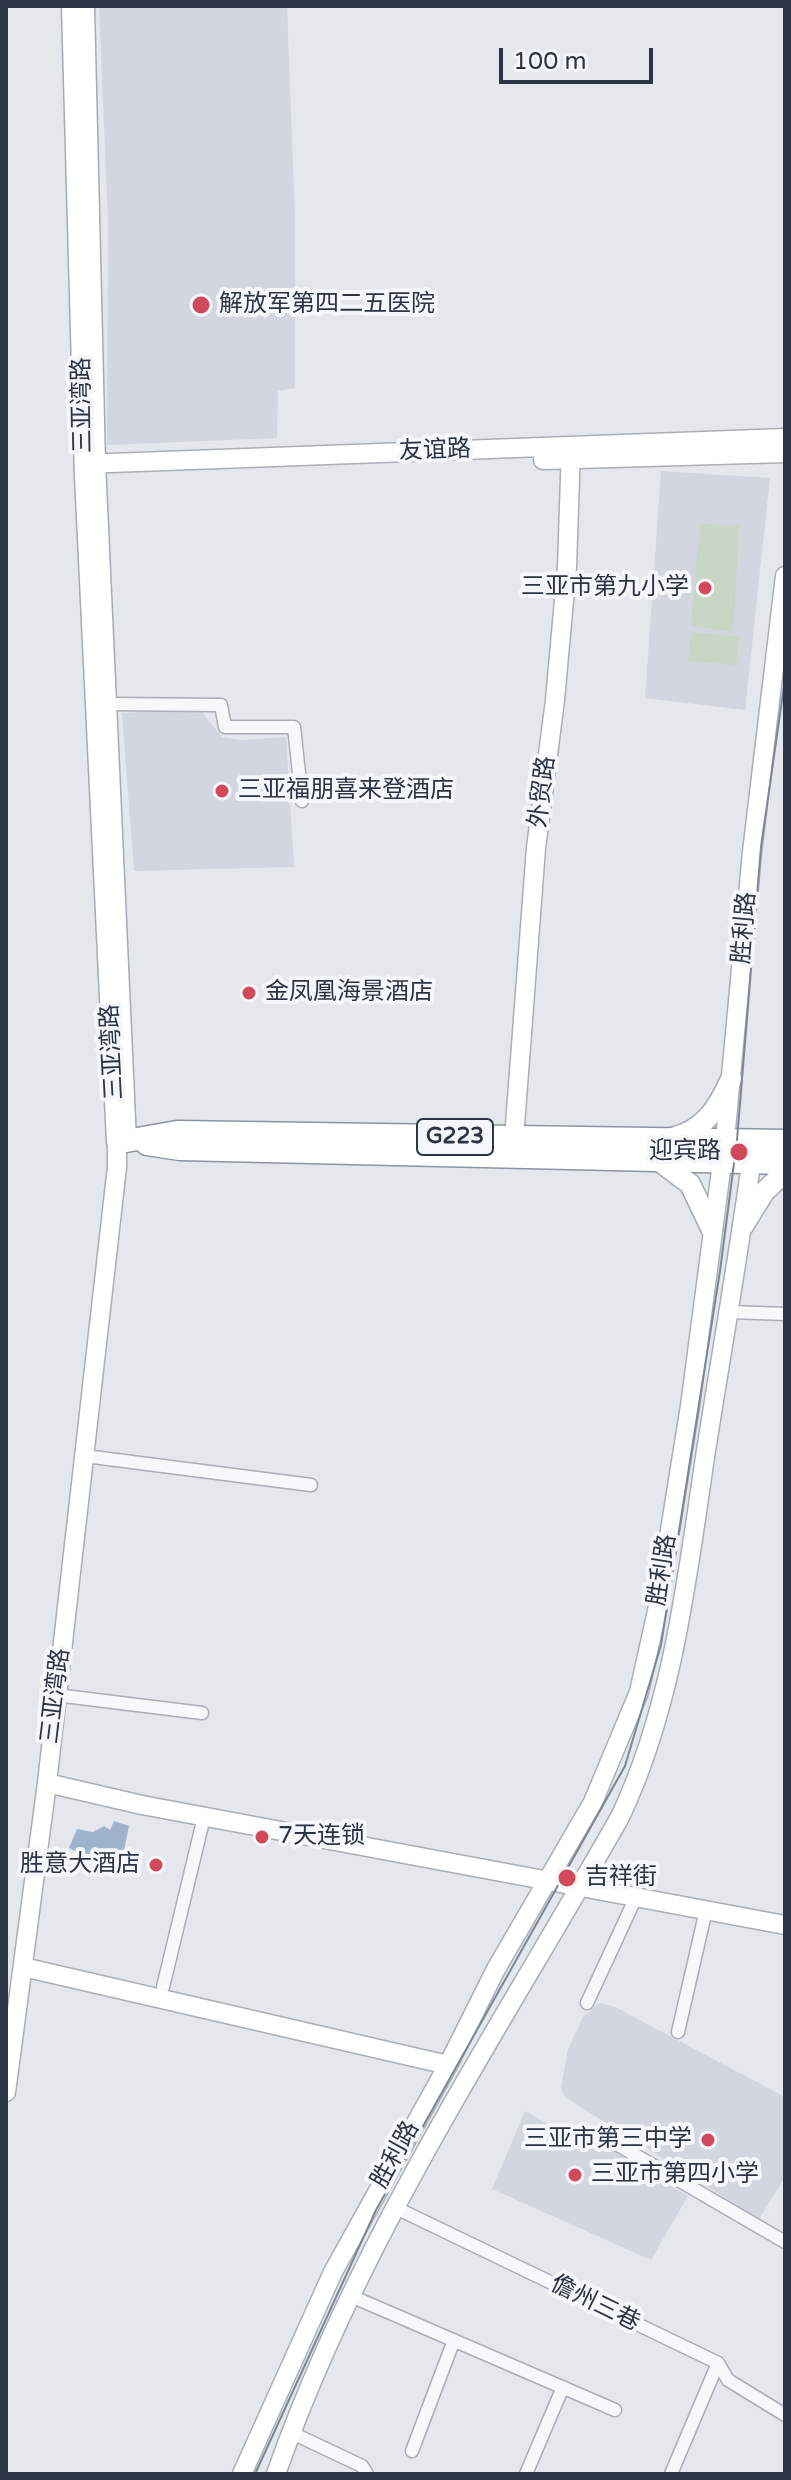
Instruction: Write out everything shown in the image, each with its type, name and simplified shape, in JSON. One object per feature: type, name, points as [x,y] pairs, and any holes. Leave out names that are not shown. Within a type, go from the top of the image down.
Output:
[{"type":"highway","name":"G223","points":[[122,1142],[177,1132],[785,1141]]},
{"type":"highway","name":"G223","points":[[122,1142],[180,1149],[662,1163],[785,1163]]},
{"type":"main road","name":"三亚湾路","points":[[72,6],[122,1142]]},
{"type":"main road","name":"三亚湾路","points":[[6,2092],[47,1778],[122,1142],[107,704],[90,469],[84,6]]},
{"type":"main road","name":"友谊路","points":[[90,469],[572,452],[785,438]]},
{"type":"main road","name":"友谊路","points":[[572,452],[785,453]]},
{"type":"main road","name":"外贸路","points":[[514,1138],[536,848],[555,700],[567,567],[572,452]]},
{"type":"main road","name":"胜利路","points":[[242,2474],[333,2272],[448,2065],[496,1969],[611,1767],[639,1692],[657,1611],[690,1406],[722,1163],[752,852],[785,576]]},
{"type":"main road","points":[[669,1139],[696,1129],[707,1120],[731,1079]]},
{"type":"main road","name":"胜利路","points":[[276,2474],[290,2432],[394,2207],[583,1883],[633,1788],[665,1693],[730,1312],[755,1140]]},
{"type":"main road","points":[[662,1163],[690,1184],[712,1230]]},
{"type":"main road","points":[[743,1226],[764,1192],[785,1172]]},
{"type":"main road","points":[[47,1778],[550,1877]]},
{"type":"main road","points":[[47,1778],[204,1817],[785,1916]]},
{"type":"main road","points":[[583,1883],[636,1897],[785,1925]]},
{"type":"main road","points":[[23,1967],[448,2065]]},
{"type":"street","points":[[107,704],[221,705],[225,727],[294,727],[302,801]]},
{"type":"street","points":[[730,1312],[785,1314]]},
{"type":"street","points":[[85,1456],[311,1485]]},
{"type":"street","points":[[56,1695],[202,1713]]},
{"type":"street","points":[[163,1987],[204,1817]]},
{"type":"street","points":[[587,2003],[636,1897]]},
{"type":"street","points":[[678,2032],[706,1910]]},
{"type":"street","points":[[606,2138],[785,2242]]},
{"type":"street","name":"儋州三巷","points":[[394,2207],[718,2363],[728,2380],[785,2415]]},
{"type":"street","points":[[351,2296],[615,2410]]},
{"type":"street","points":[[412,2451],[454,2340]]},
{"type":"street","points":[[671,2474],[718,2363]]},
{"type":"street","points":[[526,2474],[563,2387]]},
{"type":"street","points":[[290,2432],[362,2466],[367,2474]]},
{"type":"shaded area","name":"解放军第四二五医院","points":[[99,6],[287,6],[295,219],[295,388],[278,391],[277,438],[107,445],[108,222]]},
{"type":"shaded area","name":"三亚市第九小学","points":[[661,471],[770,478],[745,710],[645,698]]},
{"type":"shaded area","name":"三亚福朋喜来登酒店","points":[[201,711],[222,737],[241,740],[286,737],[294,867],[134,871],[122,713]]},
{"type":"shaded area","name":"三亚市第三中学","points":[[600,2003],[615,2007],[785,2097],[785,2177],[759,2219],[565,2097],[561,2088],[568,2049],[583,2017]]},
{"type":"shaded area","name":"三亚市第四小学","points":[[525,2111],[565,2134],[572,2126],[688,2196],[651,2260],[492,2189]]},
{"type":"green space","points":[[700,524],[739,526],[733,632],[691,626]]},
{"type":"green space","points":[[691,632],[739,637],[736,665],[688,661]]},
{"type":"water","points":[[114,1821],[129,1826],[122,1860],[69,1848],[77,1829],[93,1832],[104,1826],[110,1830]]},
{"type":"tram line","points":[[255,2474],[376,2210],[625,1766],[661,1645],[720,1271],[737,1140],[761,847],[785,679]]},
{"type":"place","name":"解放军第四二五医院","points":[[201,305]]},
{"type":"place","name":"三亚市第九小学","points":[[705,588]]},
{"type":"place","name":"三亚福朋喜来登酒店","points":[[222,791]]},
{"type":"place","name":"金凤凰海景酒店","points":[[249,993]]},
{"type":"place","name":"迎宾路","points":[[739,1152]]},
{"type":"place","name":"7天连锁","points":[[262,1837]]},
{"type":"place","name":"胜意大酒店","points":[[156,1865]]},
{"type":"place","name":"吉祥街","points":[[567,1878]]},
{"type":"place","name":"三亚市第三中学","points":[[708,2140]]},
{"type":"place","name":"三亚市第四小学","points":[[575,2175]]}]
